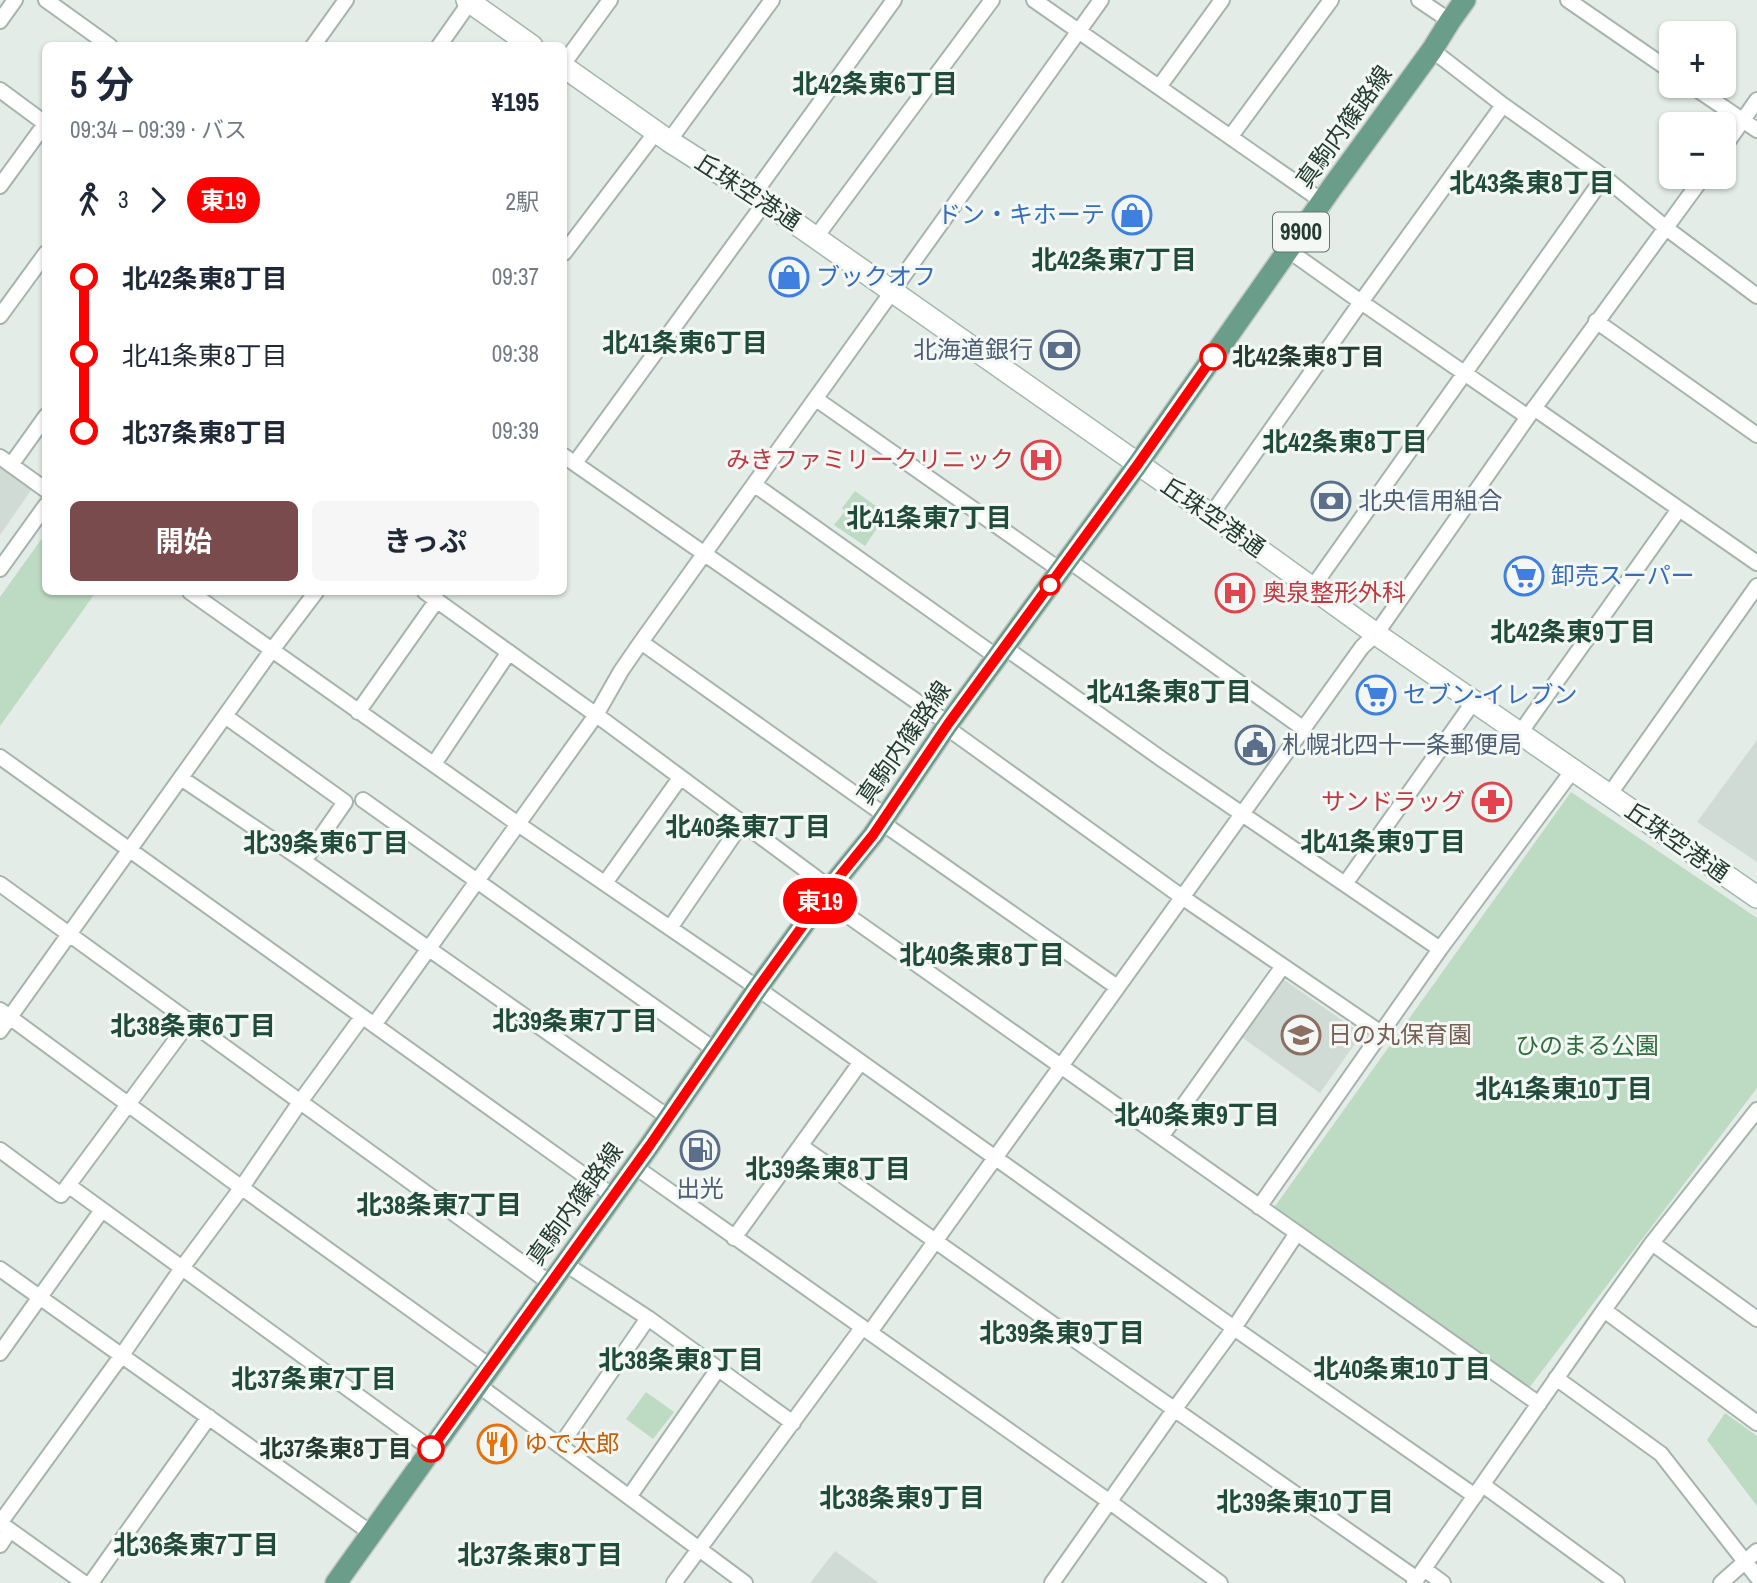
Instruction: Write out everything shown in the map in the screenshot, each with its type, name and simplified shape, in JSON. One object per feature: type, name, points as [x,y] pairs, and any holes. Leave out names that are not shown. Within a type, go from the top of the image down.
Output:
[{"type":"main road","name":"真駒内篠路線","points":[[336,1583],[650,1145],[757,989],[883,819],[947,726],[1138,464],[1465,0]]},
{"type":"main road","points":[[472,2],[527,42]]},
{"type":"main road","name":"丘珠空港通","points":[[567,67],[663,136],[816,237],[1376,634],[1757,897]]},
{"type":"street","points":[[0,21],[15,0]]},
{"type":"street","points":[[46,0],[104,42]]},
{"type":"street","points":[[316,42],[346,0]]},
{"type":"street","points":[[567,61],[610,0]]},
{"type":"street","points":[[567,249],[663,136],[772,0]]},
{"type":"street","points":[[894,0],[759,198],[569,459],[947,726],[1182,897],[1381,1033]]},
{"type":"street","points":[[816,237],[992,0]]},
{"type":"street","points":[[1034,0],[1322,201]]},
{"type":"street","points":[[84,1583],[0,1523],[300,1102],[428,949],[519,824],[596,715],[641,642],[1101,0]]},
{"type":"street","points":[[1159,87],[1222,0]]},
{"type":"street","points":[[1231,136],[1331,0]]},
{"type":"street","points":[[1419,0],[1450,21]]},
{"type":"street","points":[[1568,0],[1659,63]]},
{"type":"street","points":[[442,42],[472,2]]},
{"type":"street","points":[[1432,50],[1604,177],[1666,228],[1757,296]]},
{"type":"street","points":[[0,90],[42,122]]},
{"type":"street","points":[[1709,98],[1757,130]]},
{"type":"street","points":[[1736,131],[1757,100]]},
{"type":"street","points":[[1211,515],[1503,105]]},
{"type":"street","points":[[0,186],[42,128]]},
{"type":"street","points":[[1312,588],[1604,177]]},
{"type":"street","points":[[674,1583],[995,1158],[1362,647],[1376,634],[1596,321],[1694,189]]},
{"type":"street","points":[[1288,250],[1464,373],[1531,413],[1757,563]]},
{"type":"street","points":[[0,316],[42,258]]},
{"type":"street","points":[[1596,321],[1757,435]]},
{"type":"street","points":[[816,399],[1304,729]]},
{"type":"street","points":[[42,420],[5,461],[42,487]]},
{"type":"street","points":[[755,485],[1440,949]]},
{"type":"street","points":[[1520,733],[1679,509]]},
{"type":"street","points":[[0,569],[42,511]]},
{"type":"street","points":[[1609,795],[1757,586]]},
{"type":"street","points":[[194,595],[358,712],[743,978],[1234,1328],[1617,1583]]},
{"type":"street","points":[[0,1031],[5,1014],[70,934],[314,595]]},
{"type":"street","points":[[358,712],[431,596],[742,823],[826,893],[1060,1067],[1539,1404]]},
{"type":"street","points":[[641,642],[1117,987]]},
{"type":"street","points":[[434,764],[509,652]]},
{"type":"street","points":[[1345,884],[1474,701]]},
{"type":"street","points":[[225,716],[345,802],[304,861]]},
{"type":"street","points":[[0,757],[612,1196]]},
{"type":"street","points":[[1259,1207],[1440,949],[1573,770]]},
{"type":"street","points":[[181,778],[304,861],[668,1117]]},
{"type":"street","points":[[605,883],[680,778]]},
{"type":"street","points":[[363,800],[715,1050]]},
{"type":"street","points":[[670,928],[742,823]]},
{"type":"street","points":[[0,884],[550,1283]]},
{"type":"street","points":[[1161,1137],[1283,966]]},
{"type":"street","points":[[5,1014],[491,1367]]},
{"type":"street","points":[[0,1150],[61,1195],[189,1022]]},
{"type":"street","points":[[734,1238],[860,1063]]},
{"type":"street","points":[[1418,1577],[1652,1243],[1756,1114]]},
{"type":"street","points":[[801,1146],[1174,1410],[1418,1577],[1443,1583]]},
{"type":"street","points":[[634,1166],[1110,1502],[1220,1583]]},
{"type":"street","points":[[68,1185],[431,1449]]},
{"type":"street","points":[[0,1353],[102,1210]]},
{"type":"street","points":[[1052,1583],[1234,1328],[1297,1233]]},
{"type":"street","points":[[1652,1243],[1757,1319]]},
{"type":"street","points":[[564,1264],[648,1318],[793,1423]]},
{"type":"street","points":[[0,1269],[372,1533]]},
{"type":"street","points":[[1604,1310],[1757,1423]]},
{"type":"street","points":[[560,1446],[648,1318]]},
{"type":"street","points":[[629,1497],[718,1369]]},
{"type":"street","points":[[1556,1378],[1661,1454],[1757,1577]]},
{"type":"street","points":[[478,1385],[745,1583]]},
{"type":"street","points":[[91,1583],[209,1417]]},
{"type":"street","points":[[0,1545],[10,1530]]},
{"type":"street","points":[[1721,1583],[1757,1550]]},
{"type":"shaded area","points":[[0,466],[32,489],[0,535]]},
{"type":"shaded area","points":[[1757,740],[1757,862],[1697,822]]},
{"type":"shaded area","name":"日の丸保育園","points":[[1283,979],[1362,1034],[1320,1093],[1240,1036]]},
{"type":"shaded area","points":[[835,1551],[879,1583],[810,1583]]},
{"type":"green space","points":[[855,491],[887,514],[865,546],[834,525],[845,511],[842,508]]},
{"type":"green space","points":[[42,538],[42,595],[94,595],[0,726],[0,597]]},
{"type":"green space","name":"ひのまる公園","points":[[1571,792],[1757,918],[1757,1088],[1529,1388],[1273,1209]]},
{"type":"green space","points":[[646,1392],[674,1412],[653,1439],[626,1419]]},
{"type":"green space","points":[[1725,1413],[1757,1436],[1757,1506],[1707,1440]]},
{"type":"bus line","name":"東19","points":[[431,1449],[650,1145],[757,989],[830,888],[873,835],[948,724],[1213,357]]},
{"type":"place","name":"ドン・キホーテ","points":[[1132,215]]},
{"type":"place","name":"ブックオフ","points":[[789,277]]},
{"type":"place","name":"北海道銀行","points":[[1060,350]]},
{"type":"place","name":"北42条東8丁目","points":[[1213,357]]},
{"type":"place","name":"みきファミリークリニック","points":[[1041,460]]},
{"type":"place","name":"北央信用組合","points":[[1331,501]]},
{"type":"place","name":"卸売スーパー","points":[[1524,576]]},
{"type":"place","name":"奥泉整形外科","points":[[1235,593]]},
{"type":"place","name":"セブン-イレブン","points":[[1376,695]]},
{"type":"place","name":"札幌北四十一条郵便局","points":[[1255,745]]},
{"type":"place","name":"サンドラッグ","points":[[1492,802]]},
{"type":"place","name":"日の丸保育園","points":[[1301,1035]]},
{"type":"place","name":"出光","points":[[700,1150]]},
{"type":"place","name":"ゆで太郎","points":[[497,1444]]},
{"type":"place","name":"北37条東8丁目","points":[[431,1449]]},
{"type":"district","name":"北42条東6丁目","points":[[875,84]]},
{"type":"district","name":"北43条東8丁目","points":[[1532,183]]},
{"type":"district","name":"北42条東7丁目","points":[[1114,260]]},
{"type":"district","name":"北41条東6丁目","points":[[685,343]]},
{"type":"district","name":"北42条東8丁目","points":[[1345,442]]},
{"type":"district","name":"北41条東7丁目","points":[[929,518]]},
{"type":"district","name":"北42条東9丁目","points":[[1573,632]]},
{"type":"district","name":"北41条東8丁目","points":[[1169,692]]},
{"type":"district","name":"北40条東7丁目","points":[[748,827]]},
{"type":"district","name":"北41条東9丁目","points":[[1383,842]]},
{"type":"district","name":"北39条東6丁目","points":[[326,843]]},
{"type":"district","name":"北40条東8丁目","points":[[982,955]]},
{"type":"district","name":"北39条東7丁目","points":[[575,1021]]},
{"type":"district","name":"北38条東6丁目","points":[[193,1026]]},
{"type":"district","name":"北41条東10丁目","points":[[1564,1089]]},
{"type":"district","name":"北40条東9丁目","points":[[1197,1115]]},
{"type":"district","name":"北39条東8丁目","points":[[828,1169]]},
{"type":"district","name":"北38条東7丁目","points":[[439,1205]]},
{"type":"district","name":"北39条東9丁目","points":[[1062,1333]]},
{"type":"district","name":"北38条東8丁目","points":[[681,1360]]},
{"type":"district","name":"北40条東10丁目","points":[[1402,1369]]},
{"type":"district","name":"北37条東7丁目","points":[[314,1379]]},
{"type":"district","name":"北38条東9丁目","points":[[902,1498]]},
{"type":"district","name":"北39条東10丁目","points":[[1305,1502]]},
{"type":"district","name":"北36条東7丁目","points":[[196,1545]]},
{"type":"district","name":"北37条東8丁目","points":[[540,1555]]}]
